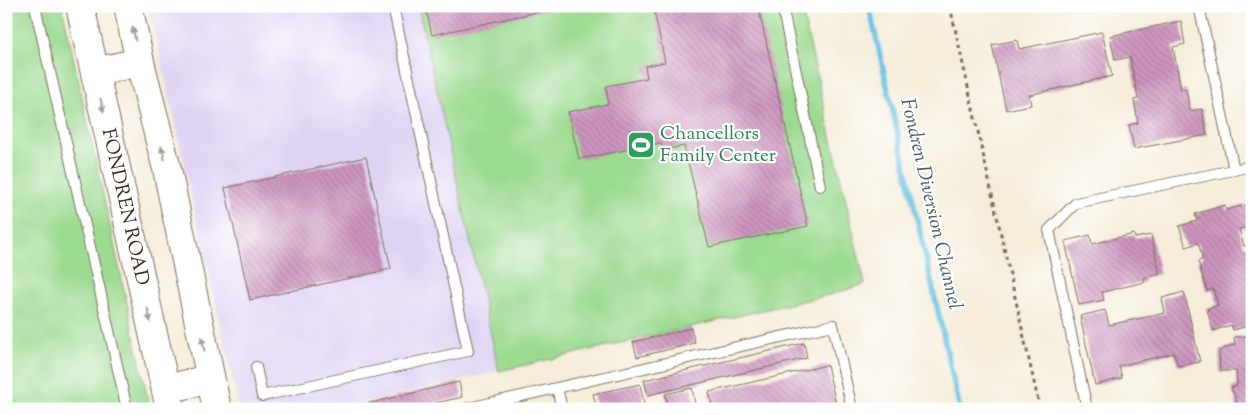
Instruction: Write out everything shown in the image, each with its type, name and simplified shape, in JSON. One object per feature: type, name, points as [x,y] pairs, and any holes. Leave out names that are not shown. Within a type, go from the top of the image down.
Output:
[{"type":"main road","name":"FONDREN ROAD","points":[[80,6],[168,399]]},
{"type":"main road","points":[[128,6],[167,169],[217,409]]},
{"type":"main road","points":[[95,72],[140,62]]},
{"type":"main road","points":[[168,399],[210,379]]},
{"type":"lane","points":[[35,6],[127,409]]},
{"type":"lane","points":[[256,367],[262,396],[468,351],[393,6]]},
{"type":"lane","points":[[782,6],[820,186]]},
{"type":"lane","points":[[1199,6],[1234,170]]},
{"type":"lane","points":[[1087,409],[1049,230],[1076,203],[1252,166]]},
{"type":"lane","points":[[464,409],[833,325],[852,409]]},
{"type":"lane","points":[[558,388],[562,409]]},
{"type":"path","points":[[950,6],[1040,409]]},
{"type":"shaded area","points":[[149,6],[418,6],[499,371],[338,409],[239,409]]},
{"type":"green space","points":[[6,6],[62,6],[150,409],[6,409]]},
{"type":"green space","name":"Chancellors Family Center","points":[[418,6],[801,6],[865,284],[833,294],[499,371]]},
{"type":"building","points":[[425,6],[550,6],[551,9],[432,35]]},
{"type":"building","points":[[653,6],[758,6],[808,226],[709,247],[684,146],[663,150],[661,143],[579,159],[568,112],[608,104],[606,86],[647,78],[645,66],[665,62]]},
{"type":"building","points":[[1181,21],[1185,44],[1173,47],[1181,90],[1186,89],[1190,111],[1202,109],[1207,135],[1134,149],[1129,125],[1138,123],[1134,100],[1138,99],[1130,57],[1115,60],[1110,36]]},
{"type":"building","points":[[1102,32],[1112,76],[1029,95],[1031,105],[1006,110],[992,45],[1017,40],[1019,49]]},
{"type":"building","points":[[366,157],[391,269],[250,300],[225,188]]},
{"type":"building","points":[[1225,205],[1226,210],[1245,205],[1251,226],[1239,229],[1244,246],[1251,244],[1252,247],[1252,325],[1233,330],[1231,325],[1213,331],[1207,309],[1218,305],[1213,289],[1207,291],[1198,261],[1203,259],[1198,243],[1186,247],[1179,226],[1197,221],[1195,214]]},
{"type":"building","points":[[6,216],[10,230],[6,231]]},
{"type":"building","points":[[1134,234],[1135,238],[1151,235],[1160,274],[1144,278],[1145,282],[1102,292],[1104,300],[1079,305],[1065,241],[1090,235],[1092,244]]},
{"type":"building","points":[[1184,292],[1200,362],[1178,366],[1174,353],[1119,366],[1122,378],[1095,385],[1080,316],[1105,310],[1109,325],[1165,313],[1162,298]]},
{"type":"building","points":[[691,328],[695,343],[637,357],[633,342]]},
{"type":"building","points":[[1252,336],[1252,409],[1237,409],[1236,400],[1231,388],[1237,386],[1236,371],[1220,371],[1219,351],[1235,344],[1234,337]]},
{"type":"building","points":[[804,343],[807,358],[648,395],[644,380]]},
{"type":"building","points":[[827,365],[837,409],[713,409],[709,392]]},
{"type":"building","points":[[459,382],[462,397],[411,409],[345,409]]},
{"type":"building","points":[[640,384],[645,409],[597,409],[593,394]]},
{"type":"building","points":[[692,388],[696,409],[669,409],[665,394]]},
{"type":"building","points":[[588,404],[590,409],[575,409],[575,408]]},
{"type":"building","points":[[529,405],[530,409],[518,409],[518,408]]},
{"type":"waterway","name":"Fondren Diversion Channel","points":[[869,6],[960,409]]},
{"type":"place","name":"Chancellors Family Center","points":[[641,145]]}]
